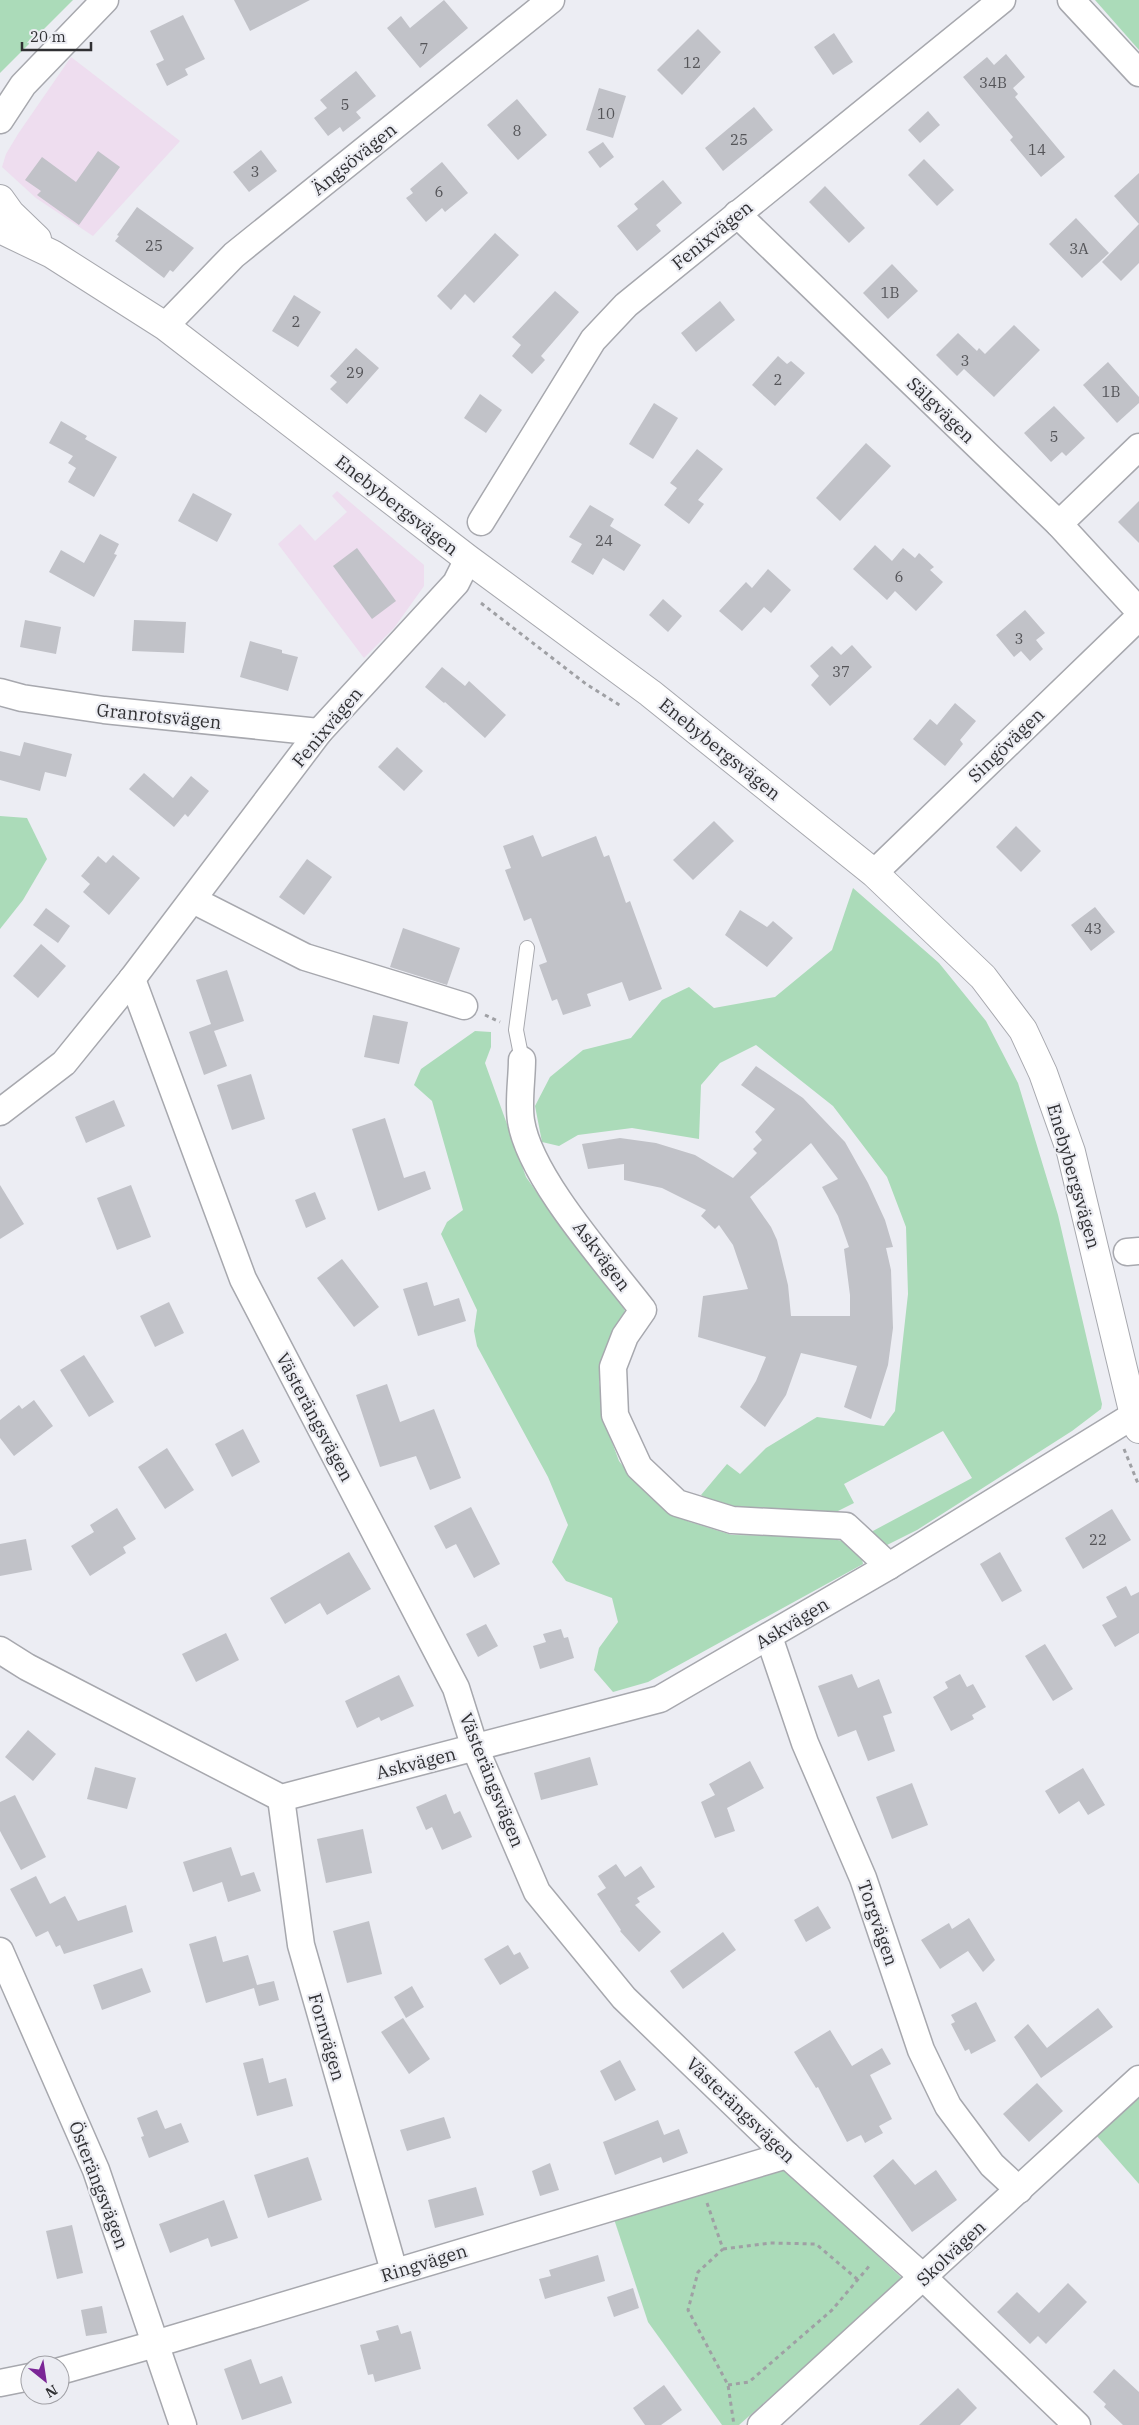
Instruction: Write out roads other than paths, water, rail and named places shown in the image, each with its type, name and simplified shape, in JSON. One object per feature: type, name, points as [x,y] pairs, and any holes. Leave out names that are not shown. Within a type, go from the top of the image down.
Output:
[{"type":"main road","name":"Enebybergsvägen","points":[[0,199],[10,213],[52,254]]},
{"type":"main road","name":"Enebybergsvägen","points":[[0,229],[52,254],[165,326],[462,571],[650,693],[874,873],[983,977],[1023,1030],[1043,1073],[1071,1152],[1129,1423]]},
{"type":"street","points":[[0,120],[23,85],[104,0]]},
{"type":"street","name":"Ängsövägen","points":[[165,326],[234,255],[551,0]]},
{"type":"street","name":"Fenixvägen","points":[[480,522],[594,340],[626,305],[1002,0]]},
{"type":"street","points":[[1071,0],[1139,73]]},
{"type":"street","points":[[0,98],[23,85]]},
{"type":"street","name":"Sälgvägen","points":[[737,214],[1059,524],[1139,611]]},
{"type":"street","points":[[1059,524],[1139,448]]},
{"type":"street","name":"Fenixvägen","points":[[0,1112],[64,1063],[193,900],[319,732],[462,571]]},
{"type":"street","name":"Singövägen","points":[[874,873],[1139,618]]},
{"type":"street","name":"Granrotsvägen","points":[[0,692],[22,698],[104,710],[319,732]]},
{"type":"street","points":[[193,900],[305,957],[464,1006]]},
{"type":"street","name":"Västerängsvägen","points":[[132,979],[243,1279],[456,1688],[475,1748],[537,1892],[624,1998],[787,2155],[924,2278],[1077,2425]]},
{"type":"street","name":"Askvägen","points":[[522,1060],[522,1121],[535,1161],[561,1202],[643,1310],[625,1336],[613,1367],[615,1416],[639,1468],[677,1503],[732,1520],[846,1526],[888,1566]]},
{"type":"street","name":"Askvägen","points":[[281,1798],[660,1699],[769,1637],[1129,1423]]},
{"type":"street","name":"Torgvägen","points":[[769,1637],[805,1743],[863,1878],[921,2050],[948,2106],[992,2166],[1019,2190]]},
{"type":"street","points":[[0,1650],[27,1667],[281,1798]]},
{"type":"street","name":"Fornvägen","points":[[281,1798],[301,1945],[394,2271]]},
{"type":"street","name":"Österängsvägen","points":[[0,1951],[96,2170],[183,2425]]},
{"type":"street","name":"Skolvägen","points":[[761,2425],[924,2278],[1139,2079]]},
{"type":"street","name":"Ringvägen","points":[[70,2368],[787,2155]]},
{"type":"street","points":[[0,2383],[20,2379]]},
{"type":"lane","points":[[522,1060],[516,1030],[527,948]]}]
